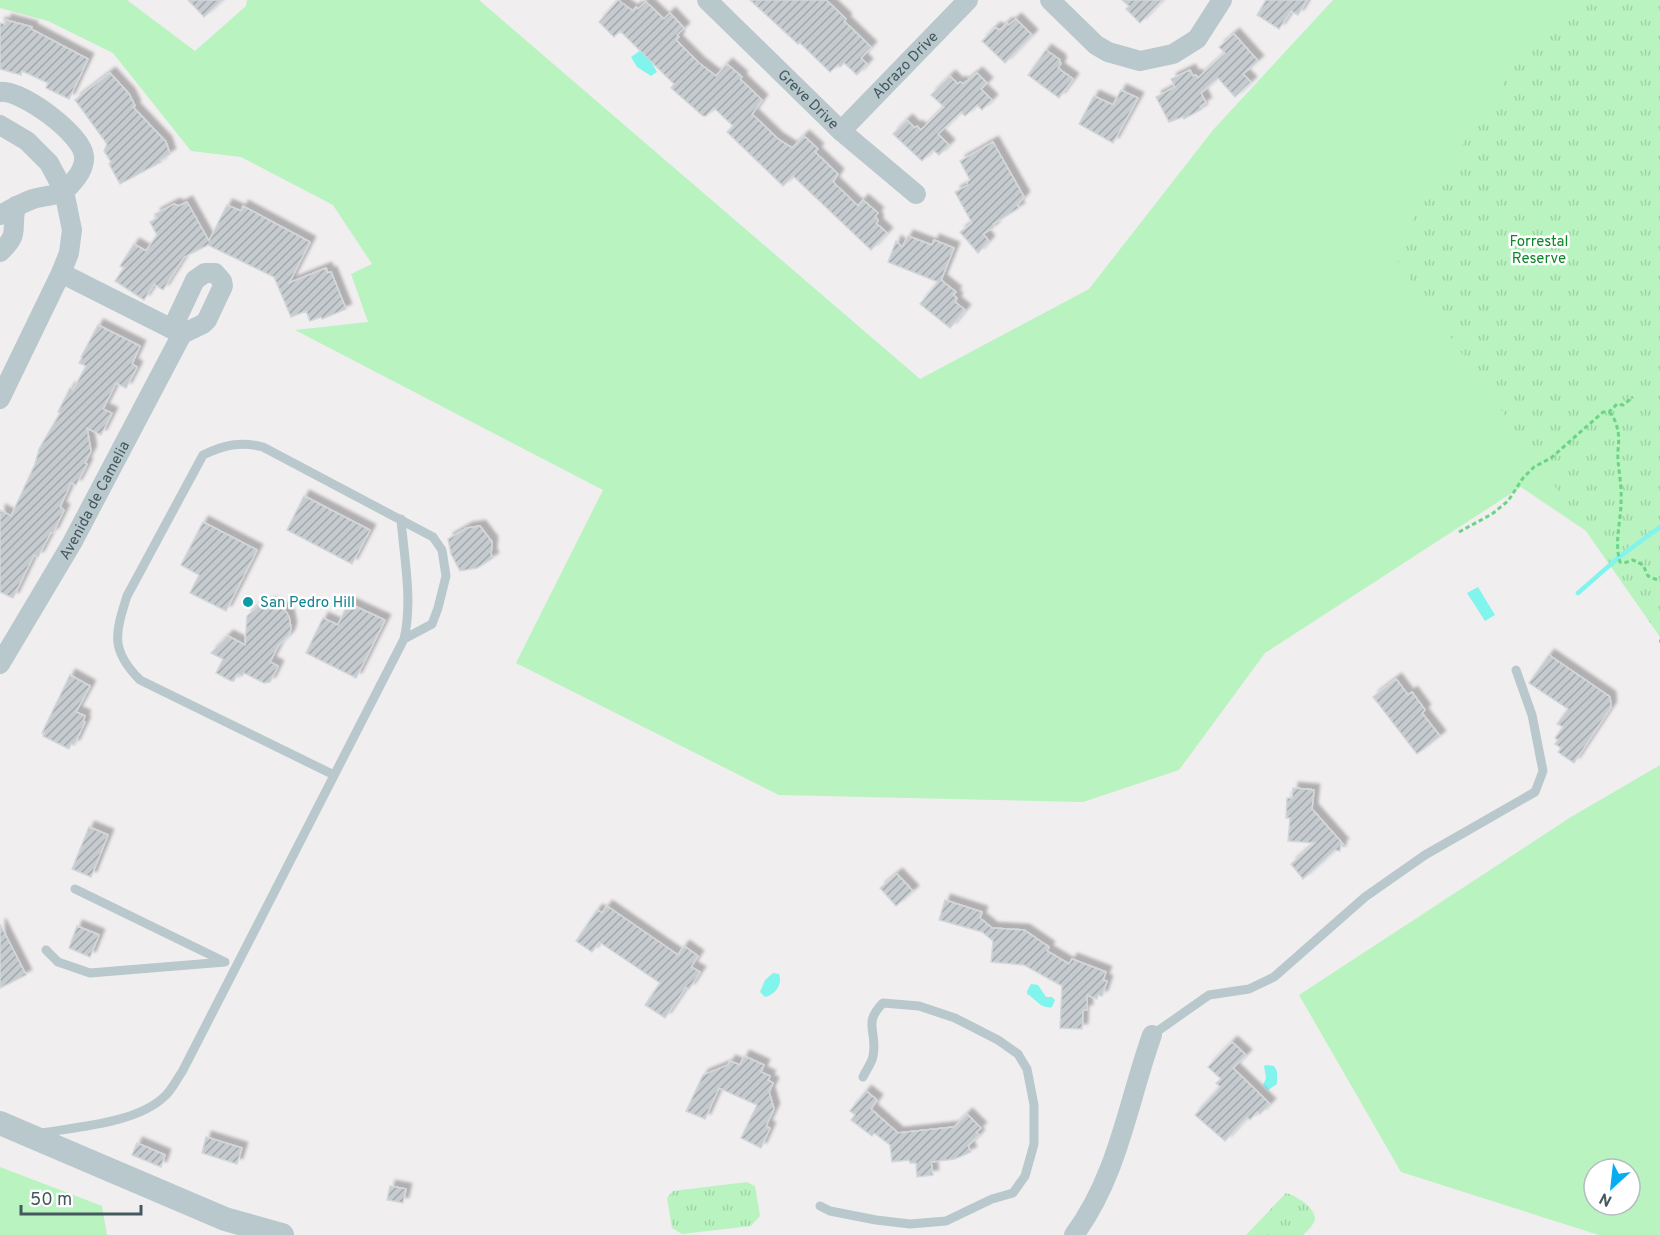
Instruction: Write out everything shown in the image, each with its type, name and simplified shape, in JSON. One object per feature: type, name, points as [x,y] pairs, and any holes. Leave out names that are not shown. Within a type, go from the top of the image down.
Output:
[{"type":"street","name":"Greve Drive","points":[[707,0],[841,131],[916,194]]},
{"type":"street","name":"Abrazo Drive","points":[[841,131],[968,0]]},
{"type":"street","points":[[1050,0],[1096,45],[1108,52],[1140,61],[1173,54],[1197,39],[1222,0]]},
{"type":"street","points":[[0,92],[5,91],[19,96],[43,111],[64,127],[81,147],[84,156],[78,177],[64,191],[8,211]]},
{"type":"street","points":[[0,125],[27,141],[49,163],[64,191],[72,230],[69,253],[61,273],[0,399]]},
{"type":"street","points":[[0,252],[11,243],[14,236],[14,216],[8,211]]},
{"type":"street","name":"Avenida de Camelia","points":[[0,664],[72,543],[177,332],[61,273]]},
{"type":"street","points":[[1074,1235],[1085,1221],[1105,1182],[1125,1126],[1152,1035]]},
{"type":"street","points":[[0,1123],[225,1220],[282,1235]]},
{"type":"lane","points":[[334,775],[140,680],[125,666],[116,643],[119,621],[127,596],[203,456],[234,443],[248,443],[263,447],[433,537],[442,549],[446,576],[438,608],[432,624],[404,639]]},
{"type":"lane","points":[[30,1136],[119,1119],[143,1110],[166,1095],[182,1072],[404,639],[408,624],[401,519]]},
{"type":"lane","points":[[1152,1035],[1209,995],[1249,989],[1274,977],[1365,897],[1425,855],[1535,792],[1544,771],[1532,715],[1516,669]]},
{"type":"lane","points":[[75,889],[236,967]]},
{"type":"lane","points":[[46,950],[58,962],[90,973],[225,962]]},
{"type":"lane","points":[[820,1206],[830,1211],[876,1220],[910,1224],[946,1221],[992,1199],[1013,1192],[1025,1176],[1034,1144],[1033,1096],[1027,1069],[1018,1053],[998,1040],[955,1018],[919,1006],[883,1003],[873,1012],[871,1022],[874,1042],[873,1058],[863,1077]]},
{"type":"path","points":[[1460,532],[1492,514],[1508,501],[1522,478],[1534,467],[1551,458],[1603,412],[1609,411],[1617,404],[1623,405],[1633,397]]},
{"type":"path","points":[[1609,411],[1618,432],[1621,501],[1617,541],[1618,558],[1620,562],[1633,560],[1643,565],[1648,576],[1660,581]]},
{"type":"green space","points":[[0,0],[127,0],[195,51],[246,6],[247,0],[479,0],[920,379],[1089,289],[1213,130],[1333,0],[1660,0],[1660,581],[1521,487],[1265,653],[1179,770],[1083,802],[779,795],[516,663],[603,490],[295,330],[368,322],[351,274],[372,264],[333,205],[241,157],[191,151],[113,53],[48,21],[0,8]]},
{"type":"green space","name":"Forrestal Reserve","points":[[1576,0],[1660,0],[1660,637],[1391,252],[1534,37]]},
{"type":"green space","points":[[1660,765],[1660,1235],[1599,1235],[1401,1172],[1299,995],[1571,817]]},
{"type":"green space","points":[[0,1167],[102,1206],[107,1235],[0,1235]]},
{"type":"green space","points":[[747,1182],[755,1186],[760,1216],[751,1226],[682,1234],[672,1228],[667,1198],[673,1191]]},
{"type":"green space","points":[[1286,1193],[1299,1199],[1312,1210],[1315,1219],[1308,1230],[1303,1235],[1246,1235]]},
{"type":"water","points":[[641,50],[645,51],[657,72],[651,76],[637,67],[631,57]]},
{"type":"water","points":[[1478,587],[1495,615],[1485,621],[1467,593]]},
{"type":"water","points":[[773,973],[779,974],[779,985],[772,994],[765,997],[760,992],[765,980]]},
{"type":"water","points":[[1031,984],[1038,985],[1046,997],[1052,997],[1055,1000],[1052,1007],[1042,1006],[1027,994]]},
{"type":"water","points":[[1264,1066],[1274,1066],[1277,1071],[1277,1084],[1268,1090],[1263,1085],[1266,1078]]},
{"type":"building","points":[[188,0],[222,0],[204,17]]},
{"type":"building","points":[[618,0],[633,11],[646,2],[664,19],[670,13],[684,28],[677,35],[679,37],[676,40],[716,76],[727,64],[742,77],[740,79],[762,100],[752,114],[778,139],[792,148],[804,136],[818,149],[815,152],[838,174],[833,182],[858,206],[863,200],[878,213],[875,216],[878,221],[876,223],[887,233],[871,250],[793,176],[783,186],[727,132],[733,126],[714,108],[703,116],[671,88],[674,84],[620,31],[614,37],[599,22]]},
{"type":"building","points":[[750,0],[826,0],[871,47],[861,58],[867,64],[857,75],[844,63],[830,72]]},
{"type":"building","points":[[1122,0],[1162,0],[1140,23],[1126,9],[1129,6]]},
{"type":"building","points":[[1266,0],[1307,0],[1298,15],[1291,11],[1279,29],[1257,15]]},
{"type":"building","points":[[1016,19],[1032,35],[1005,63],[982,41],[995,28],[1000,30],[1007,23],[1009,25]]},
{"type":"building","points":[[6,20],[32,27],[31,29],[88,59],[69,99],[46,88],[48,83],[22,71],[21,75],[0,69],[0,23],[5,24]]},
{"type":"building","points":[[1234,34],[1258,61],[1243,74],[1251,82],[1235,97],[1218,78],[1201,93],[1206,103],[1200,106],[1202,109],[1184,119],[1183,117],[1169,122],[1156,97],[1175,87],[1171,79],[1190,70],[1193,76],[1196,75],[1198,78],[1225,53],[1219,47]]},
{"type":"building","points":[[1046,50],[1060,60],[1058,68],[1073,79],[1059,98],[1028,75]]},
{"type":"building","points":[[110,73],[129,94],[135,106],[133,107],[166,142],[170,154],[160,160],[161,162],[120,184],[104,151],[107,144],[75,100]]},
{"type":"building","points":[[977,73],[987,83],[981,89],[992,100],[982,110],[977,105],[965,116],[961,112],[938,134],[949,145],[939,155],[933,150],[922,161],[893,134],[907,120],[915,128],[917,126],[921,130],[944,107],[931,95],[950,76],[958,84],[960,82],[963,84]]},
{"type":"building","points":[[1121,90],[1138,98],[1113,143],[1079,124],[1094,96],[1113,105]]},
{"type":"building","points":[[993,142],[1024,197],[1017,205],[1019,208],[993,224],[994,227],[983,234],[989,241],[978,253],[960,232],[972,223],[955,192],[968,185],[967,182],[970,180],[960,161]]},
{"type":"building","points":[[187,202],[209,241],[227,205],[241,211],[243,206],[310,242],[289,283],[326,268],[328,273],[331,272],[346,309],[322,319],[321,317],[310,321],[306,311],[291,317],[274,277],[208,245],[184,257],[163,290],[154,284],[144,300],[115,281],[124,268],[120,266],[134,244],[146,251],[157,235],[150,222],[157,218],[155,214],[174,204],[179,206]]},
{"type":"building","points":[[908,236],[932,245],[934,240],[954,248],[941,280],[956,292],[953,295],[957,298],[955,302],[965,310],[950,328],[920,304],[938,282],[888,262],[896,241],[902,247]]},
{"type":"building","points":[[98,325],[140,346],[132,364],[137,367],[126,388],[116,383],[103,409],[112,413],[101,435],[87,428],[91,451],[85,463],[87,464],[76,485],[71,483],[60,507],[64,510],[53,533],[51,532],[38,557],[34,555],[13,598],[0,592],[0,510],[11,516],[35,464],[39,449],[60,413],[58,412],[70,388],[73,390],[86,366],[79,363]]},
{"type":"building","points":[[304,496],[370,530],[352,564],[287,530]]},
{"type":"building","points":[[203,522],[257,550],[226,611],[190,593],[199,575],[181,565]]},
{"type":"building","points":[[480,526],[492,542],[493,558],[477,568],[460,571],[451,554],[448,539],[467,528]]},
{"type":"building","points":[[272,603],[285,610],[291,628],[289,635],[278,646],[270,662],[278,666],[270,682],[264,683],[244,673],[242,676],[237,674],[234,681],[231,681],[216,673],[223,659],[211,653],[228,636],[245,645],[247,616],[260,605]]},
{"type":"building","points":[[348,603],[385,620],[356,678],[306,653],[323,618],[338,625]]},
{"type":"building","points":[[1549,655],[1610,697],[1611,707],[1574,763],[1558,752],[1561,748],[1555,744],[1558,740],[1555,738],[1563,727],[1557,724],[1568,709],[1529,683]]},
{"type":"building","points":[[70,675],[90,686],[76,712],[85,716],[83,721],[85,722],[74,745],[71,744],[69,749],[43,736],[44,733],[42,733]]},
{"type":"building","points":[[1396,679],[1408,695],[1412,692],[1425,710],[1422,713],[1440,736],[1417,754],[1373,697]]},
{"type":"building","points":[[1293,788],[1314,790],[1312,809],[1343,844],[1341,844],[1340,851],[1335,850],[1303,879],[1291,864],[1315,843],[1288,841],[1290,818],[1286,818],[1287,798],[1292,798]]},
{"type":"building","points":[[89,827],[108,835],[91,877],[72,869]]},
{"type":"building","points":[[897,874],[913,891],[896,906],[880,888]]},
{"type":"building","points":[[945,900],[982,912],[980,918],[992,928],[1024,930],[1049,947],[1047,951],[1069,964],[1072,959],[1106,972],[1103,980],[1107,981],[1102,996],[1098,995],[1097,999],[1087,995],[1087,1010],[1083,1010],[1082,1029],[1060,1028],[1062,986],[1024,965],[991,962],[993,941],[982,932],[939,920]]},
{"type":"building","points":[[607,906],[678,955],[684,946],[698,956],[691,967],[700,972],[689,989],[686,987],[665,1018],[645,1005],[660,983],[599,942],[592,952],[576,941],[597,910],[602,913]]},
{"type":"building","points":[[0,924],[26,975],[0,988]]},
{"type":"building","points":[[77,926],[99,935],[90,957],[69,948]]},
{"type":"building","points":[[1232,1042],[1246,1055],[1233,1068],[1270,1104],[1260,1114],[1257,1112],[1250,1120],[1247,1117],[1225,1141],[1195,1115],[1220,1087],[1216,1083],[1221,1079],[1208,1067]]},
{"type":"building","points":[[744,1056],[764,1065],[761,1072],[770,1076],[768,1080],[773,1083],[769,1092],[774,1109],[766,1126],[770,1128],[761,1148],[741,1138],[757,1105],[719,1088],[705,1119],[686,1111],[703,1075],[728,1065],[730,1061],[740,1065]]},
{"type":"building","points":[[866,1091],[877,1100],[871,1109],[898,1133],[954,1127],[967,1114],[981,1128],[976,1132],[979,1135],[968,1146],[971,1152],[955,1159],[931,1162],[933,1175],[917,1177],[916,1163],[910,1163],[909,1160],[892,1162],[890,1145],[874,1133],[872,1136],[851,1120],[855,1115],[850,1111]]},
{"type":"building","points":[[206,1137],[242,1148],[237,1164],[202,1153]]},
{"type":"building","points":[[137,1143],[165,1155],[161,1167],[132,1155]]},
{"type":"building","points":[[390,1186],[406,1189],[403,1203],[387,1200]]},
{"type":"waterway","points":[[1578,593],[1618,558],[1660,527]]},
{"type":"place","name":"San Pedro Hill","points":[[248,602]]}]
